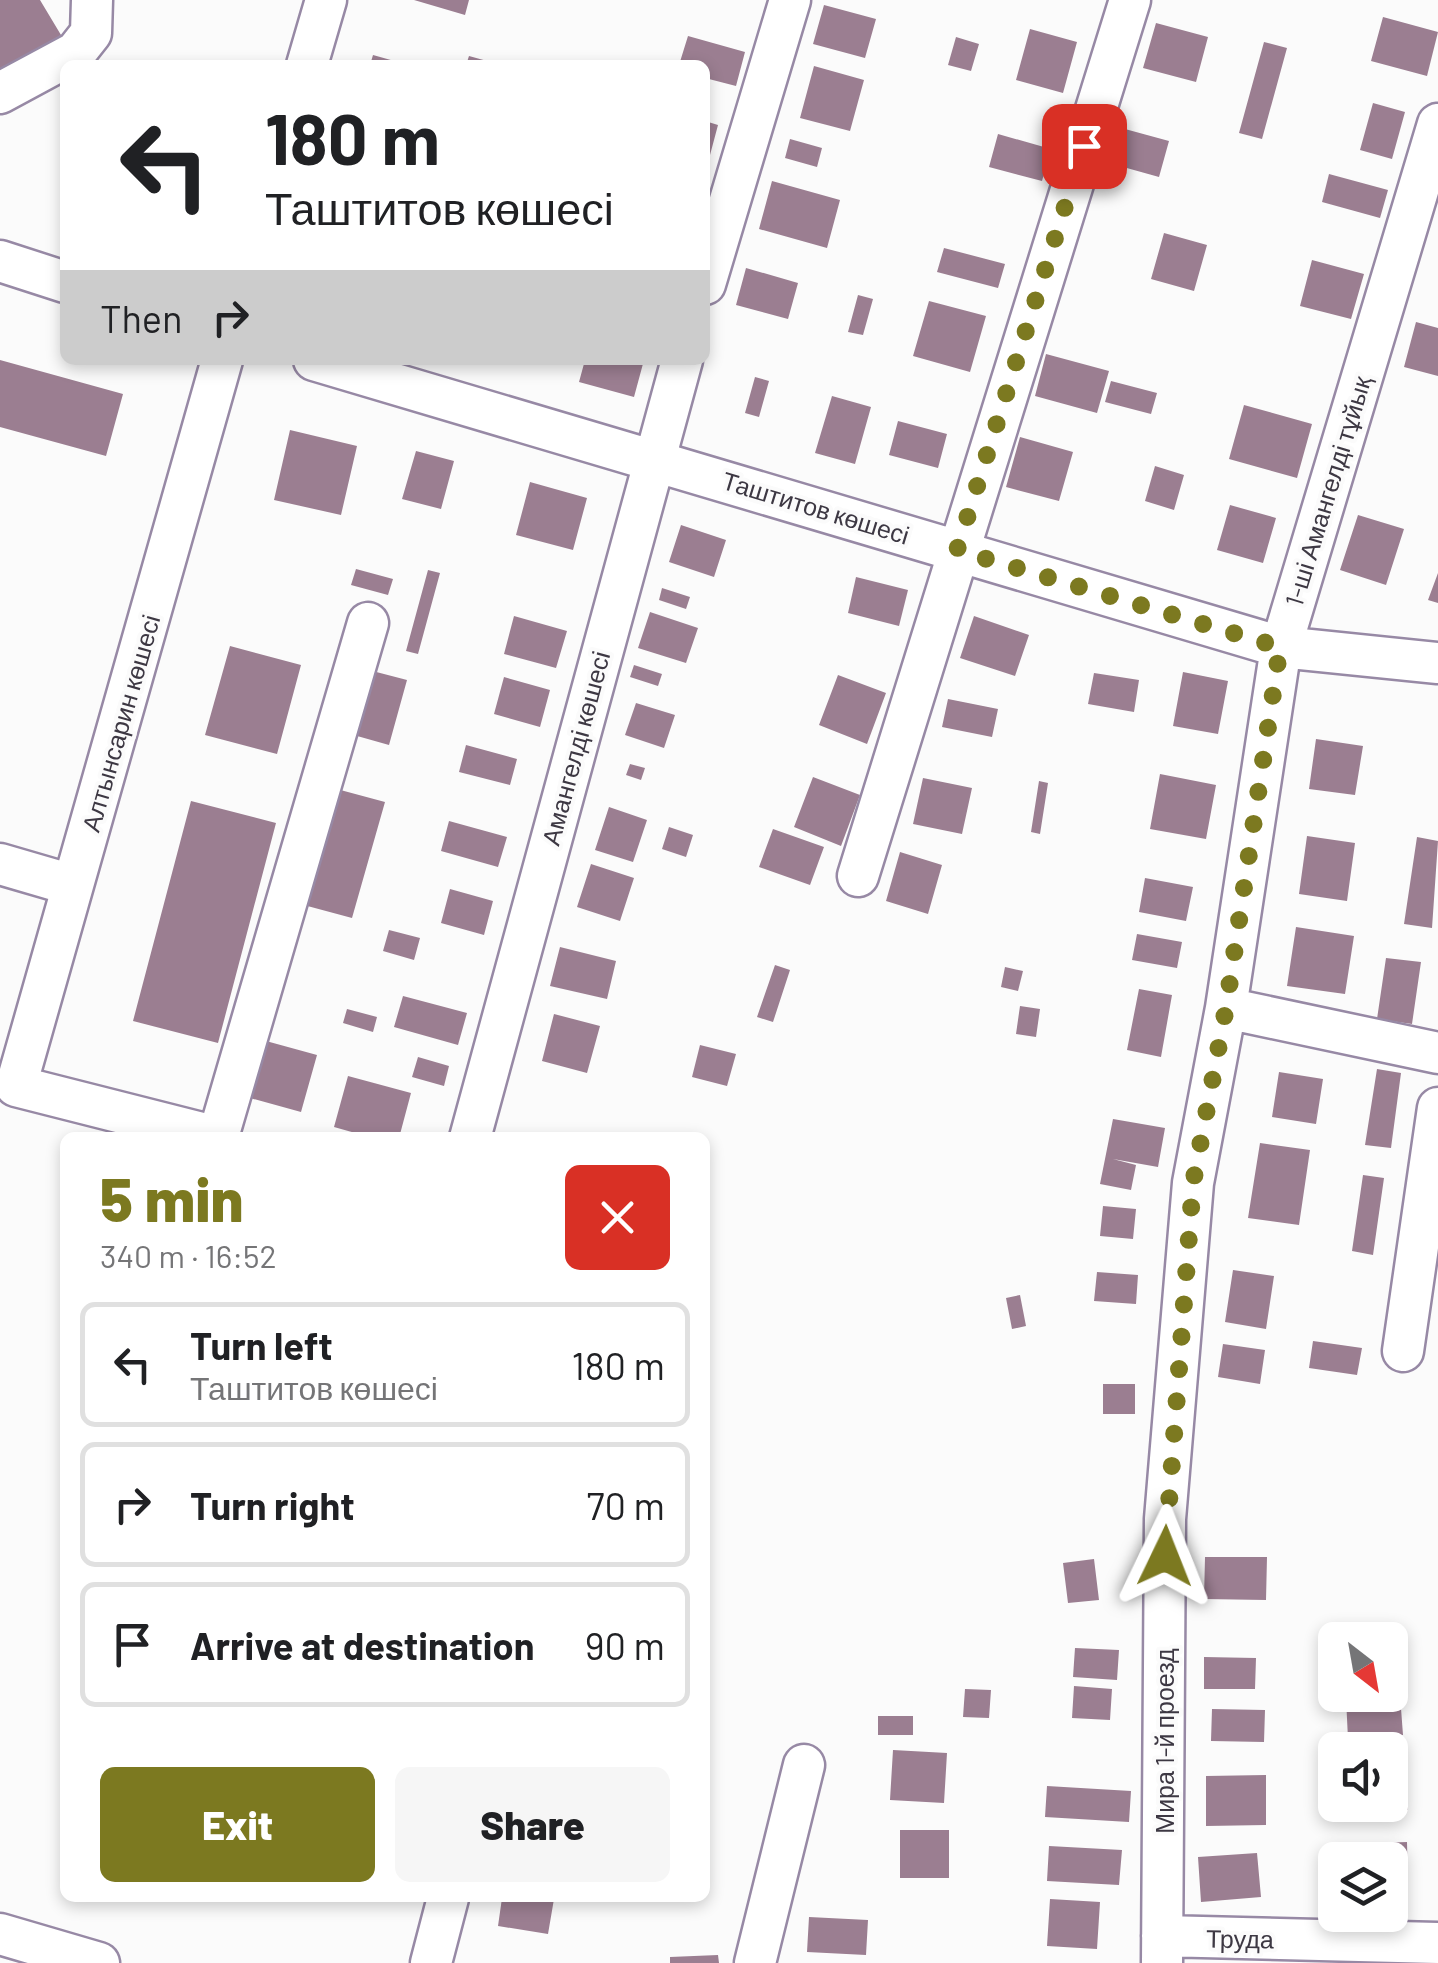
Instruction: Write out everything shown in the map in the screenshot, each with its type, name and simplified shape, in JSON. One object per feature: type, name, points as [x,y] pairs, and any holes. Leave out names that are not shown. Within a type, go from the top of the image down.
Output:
[{"type":"street","points":[[61,60],[76,52],[91,33],[92,0]]},
{"type":"street","points":[[308,60],[326,0]]},
{"type":"street","points":[[710,267],[790,0]]},
{"type":"street","points":[[858,876],[1130,0]]},
{"type":"street","points":[[0,93],[60,61]]},
{"type":"street","name":"1-ші Амангелді тұйық","points":[[1165,1519],[1193,1183],[1226,1008],[1280,647],[1438,124]]},
{"type":"street","points":[[0,261],[60,280]]},
{"type":"street","name":"Алтынсарин көшесі","points":[[200,1132],[16,1086],[221,365]]},
{"type":"street","name":"Таштитов көшесі","points":[[331,365],[1280,647],[1438,663]]},
{"type":"street","name":"Амангелді көшесі","points":[[472,1132],[681,365]]},
{"type":"street","points":[[221,1132],[368,623]]},
{"type":"street","points":[[0,864],[72,885]]},
{"type":"street","points":[[1226,1008],[1438,1053]]},
{"type":"street","points":[[1403,1351],[1438,1108]]},
{"type":"street","name":"Мира 1-й проезд","points":[[1162,1950],[1165,1519]]},
{"type":"street","points":[[756,1963],[804,1765]]},
{"type":"street","points":[[431,1963],[447,1902]]},
{"type":"street","points":[[0,1934],[86,1961]]},
{"type":"street","name":"Труда","points":[[1162,1950],[1438,1943]]},
{"type":"building","points":[[0,0],[40,0],[61,35],[0,73]]},
{"type":"building","points":[[414,0],[469,0],[465,15]]},
{"type":"building","points":[[824,5],[876,19],[865,58],[813,44]]},
{"type":"building","points":[[1383,17],[1438,32],[1427,76],[1371,61]]},
{"type":"building","points":[[1156,23],[1208,37],[1196,82],[1143,68]]},
{"type":"building","points":[[1030,29],[1077,42],[1063,93],[1016,80]]},
{"type":"building","points":[[688,36],[745,52],[736,86],[710,79],[710,60],[681,60]]},
{"type":"building","points":[[956,37],[979,44],[971,71],[948,65]]},
{"type":"building","points":[[1264,42],[1287,48],[1262,139],[1239,133]]},
{"type":"building","points":[[814,66],[864,80],[850,131],[800,118]]},
{"type":"building","points":[[1373,103],[1405,112],[1392,159],[1360,150]]},
{"type":"building","points":[[710,123],[718,125],[710,155]]},
{"type":"building","points":[[1125,129],[1169,141],[1159,177],[1116,165]]},
{"type":"building","points":[[998,134],[1051,149],[1042,181],[989,167]]},
{"type":"building","points":[[790,139],[822,148],[817,167],[785,158]]},
{"type":"building","points":[[1329,174],[1388,190],[1380,218],[1322,202]]},
{"type":"building","points":[[772,181],[840,200],[827,248],[759,229]]},
{"type":"building","points":[[1164,233],[1207,245],[1194,291],[1151,279]]},
{"type":"building","points":[[944,248],[1005,264],[998,288],[937,272]]},
{"type":"building","points":[[1312,260],[1364,274],[1351,319],[1300,306]]},
{"type":"building","points":[[746,268],[798,283],[788,319],[736,305]]},
{"type":"building","points":[[858,295],[873,299],[863,335],[848,332]]},
{"type":"building","points":[[929,301],[986,316],[970,372],[913,356]]},
{"type":"building","points":[[1416,322],[1438,328],[1438,376],[1404,367]]},
{"type":"building","points":[[1046,354],[1109,371],[1097,413],[1035,396]]},
{"type":"building","points":[[0,360],[123,394],[106,456],[0,427]]},
{"type":"building","points":[[584,365],[643,365],[634,397],[579,382]]},
{"type":"building","points":[[755,377],[769,381],[759,417],[745,413]]},
{"type":"building","points":[[1111,381],[1157,393],[1151,414],[1105,402]]},
{"type":"building","points":[[832,396],[871,407],[855,464],[815,453]]},
{"type":"building","points":[[1244,405],[1312,424],[1297,478],[1229,459]]},
{"type":"building","points":[[898,421],[947,434],[938,468],[889,455]]},
{"type":"building","points":[[290,430],[357,446],[341,515],[274,500]]},
{"type":"building","points":[[1020,437],[1073,452],[1059,501],[1006,487]]},
{"type":"building","points":[[416,451],[454,461],[441,509],[402,499]]},
{"type":"building","points":[[1155,466],[1184,475],[1174,510],[1145,501]]},
{"type":"building","points":[[530,482],[587,498],[573,550],[516,535]]},
{"type":"building","points":[[1230,505],[1276,518],[1263,563],[1217,550]]},
{"type":"building","points":[[1358,515],[1404,529],[1386,585],[1340,570]]},
{"type":"building","points":[[681,525],[726,540],[714,577],[669,562]]},
{"type":"building","points":[[356,569],[393,579],[388,595],[351,585]]},
{"type":"building","points":[[428,570],[440,573],[418,654],[406,651]]},
{"type":"building","points":[[1438,573],[1438,603],[1428,600]]},
{"type":"building","points":[[856,577],[908,590],[899,626],[848,613]]},
{"type":"building","points":[[662,588],[690,597],[686,609],[659,600]]},
{"type":"building","points":[[650,612],[698,628],[686,663],[638,648]]},
{"type":"building","points":[[514,616],[567,631],[556,668],[504,654]]},
{"type":"building","points":[[974,616],[1029,635],[1015,676],[960,658]]},
{"type":"building","points":[[230,646],[301,665],[277,754],[205,735]]},
{"type":"building","points":[[634,665],[662,674],[658,686],[630,677]]},
{"type":"building","points":[[361,668],[407,680],[389,745],[343,732]]},
{"type":"building","points":[[1183,672],[1228,681],[1218,734],[1173,726]]},
{"type":"building","points":[[1094,673],[1139,680],[1134,712],[1088,704]]},
{"type":"building","points":[[838,675],[886,693],[867,744],[819,725]]},
{"type":"building","points":[[504,677],[550,690],[540,727],[494,714]]},
{"type":"building","points":[[948,699],[998,709],[992,737],[942,727]]},
{"type":"building","points":[[636,703],[675,715],[664,748],[625,735]]},
{"type":"building","points":[[1316,739],[1363,746],[1355,795],[1309,789]]},
{"type":"building","points":[[466,745],[517,759],[510,785],[459,772]]},
{"type":"building","points":[[630,764],[645,768],[641,780],[626,775]]},
{"type":"building","points":[[1160,774],[1216,785],[1206,839],[1150,829]]},
{"type":"building","points":[[813,777],[860,795],[841,846],[794,827]]},
{"type":"building","points":[[923,778],[972,788],[962,834],[913,824]]},
{"type":"building","points":[[1039,781],[1048,783],[1040,834],[1031,832]]},
{"type":"building","points":[[333,788],[385,802],[352,918],[300,904]]},
{"type":"building","points":[[191,801],[276,823],[218,1043],[133,1021]]},
{"type":"building","points":[[609,807],[647,820],[633,862],[595,850]]},
{"type":"building","points":[[449,821],[507,837],[498,867],[441,851]]},
{"type":"building","points":[[669,827],[693,835],[686,857],[662,849]]},
{"type":"building","points":[[773,829],[824,847],[810,885],[759,867]]},
{"type":"building","points":[[1307,836],[1355,843],[1347,901],[1299,894]]},
{"type":"building","points":[[1417,837],[1438,841],[1432,928],[1404,924]]},
{"type":"building","points":[[900,852],[942,865],[928,914],[886,901]]},
{"type":"building","points":[[591,864],[634,878],[620,921],[577,907]]},
{"type":"building","points":[[1145,878],[1193,887],[1186,921],[1139,912]]},
{"type":"building","points":[[450,889],[493,901],[484,935],[441,923]]},
{"type":"building","points":[[1296,927],[1354,936],[1345,994],[1287,986]]},
{"type":"building","points":[[389,930],[420,938],[414,960],[383,951]]},
{"type":"building","points":[[1137,934],[1182,942],[1177,968],[1132,960]]},
{"type":"building","points":[[560,947],[616,961],[607,999],[550,986]]},
{"type":"building","points":[[1386,958],[1421,962],[1412,1024],[1377,1019]]},
{"type":"building","points":[[775,965],[790,970],[773,1022],[757,1017]]},
{"type":"building","points":[[1005,967],[1023,971],[1018,991],[1001,987]]},
{"type":"building","points":[[1139,989],[1172,995],[1161,1057],[1127,1050]]},
{"type":"building","points":[[403,996],[467,1013],[458,1045],[394,1027]]},
{"type":"building","points":[[1020,1006],[1040,1009],[1036,1037],[1016,1034]]},
{"type":"building","points":[[347,1009],[377,1017],[373,1032],[343,1023]]},
{"type":"building","points":[[554,1014],[600,1026],[587,1073],[542,1061]]},
{"type":"building","points":[[266,1041],[317,1055],[301,1112],[250,1098]]},
{"type":"building","points":[[700,1045],[736,1054],[727,1086],[692,1077]]},
{"type":"building","points":[[418,1057],[449,1066],[444,1086],[412,1077]]},
{"type":"building","points":[[1377,1069],[1401,1073],[1391,1148],[1365,1145]]},
{"type":"building","points":[[1279,1072],[1323,1079],[1316,1124],[1272,1117]]},
{"type":"building","points":[[348,1076],[411,1093],[401,1132],[352,1132],[334,1127]]},
{"type":"building","points":[[1113,1119],[1165,1128],[1158,1167],[1113,1159],[1136,1165],[1131,1190],[1100,1184]]},
{"type":"building","points":[[1260,1143],[1310,1150],[1299,1225],[1248,1218]]},
{"type":"building","points":[[1363,1175],[1384,1178],[1373,1255],[1352,1251]]},
{"type":"building","points":[[1103,1206],[1136,1209],[1133,1239],[1100,1236]]},
{"type":"building","points":[[1233,1270],[1274,1276],[1266,1329],[1225,1322]]},
{"type":"building","points":[[1097,1272],[1138,1275],[1136,1304],[1094,1301]]},
{"type":"building","points":[[1020,1295],[1026,1326],[1012,1329],[1006,1298]]},
{"type":"building","points":[[1313,1341],[1362,1348],[1357,1375],[1309,1368]]},
{"type":"building","points":[[1223,1344],[1265,1350],[1260,1384],[1218,1377]]},
{"type":"building","points":[[1103,1384],[1135,1384],[1135,1414],[1103,1414]]},
{"type":"building","points":[[1205,1557],[1267,1557],[1266,1600],[1204,1599]]},
{"type":"building","points":[[1094,1559],[1099,1600],[1068,1603],[1063,1563]]},
{"type":"building","points":[[1075,1648],[1119,1650],[1117,1680],[1073,1677]]},
{"type":"building","points":[[1204,1657],[1256,1658],[1255,1689],[1204,1689]]},
{"type":"building","points":[[1074,1686],[1112,1689],[1110,1720],[1072,1718]]},
{"type":"building","points":[[965,1689],[991,1690],[989,1718],[963,1717]]},
{"type":"building","points":[[1212,1709],[1265,1710],[1264,1742],[1211,1741]]},
{"type":"building","points":[[1347,1712],[1401,1712],[1403,1732],[1348,1732]]},
{"type":"building","points":[[878,1716],[913,1716],[913,1735],[878,1735]]},
{"type":"building","points":[[893,1750],[947,1753],[944,1803],[890,1800]]},
{"type":"building","points":[[1266,1775],[1266,1825],[1206,1826],[1206,1776]]},
{"type":"building","points":[[1047,1786],[1131,1791],[1129,1822],[1045,1817]]},
{"type":"building","points":[[900,1830],[949,1830],[949,1878],[900,1878]]},
{"type":"building","points":[[1049,1846],[1122,1850],[1119,1885],[1047,1881]]},
{"type":"building","points":[[1257,1853],[1261,1897],[1201,1902],[1198,1857]]},
{"type":"building","points":[[1050,1899],[1100,1902],[1097,1949],[1047,1946]]},
{"type":"building","points":[[501,1902],[553,1902],[548,1934],[498,1926]]},
{"type":"building","points":[[809,1917],[868,1920],[866,1955],[807,1952]]},
{"type":"building","points":[[718,1955],[719,1963],[670,1963],[670,1957]]},
{"type":"route","points":[[1084,146],[957,550],[1280,647],[1226,1008],[1193,1183],[1165,1556]]}]
